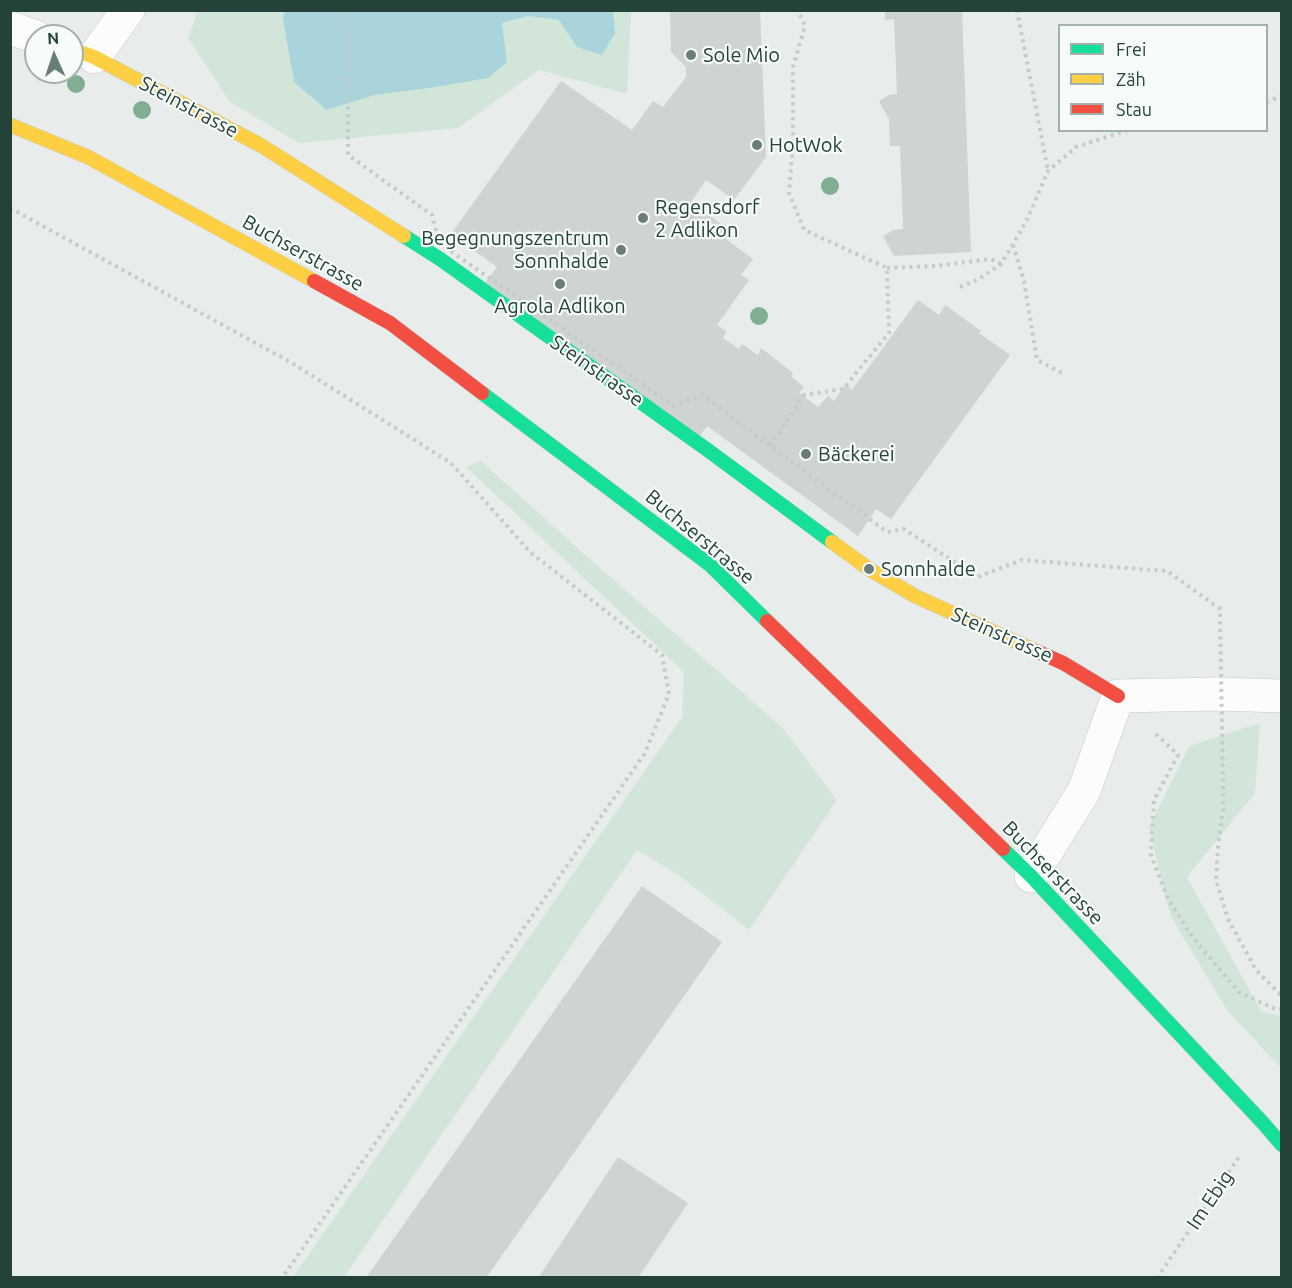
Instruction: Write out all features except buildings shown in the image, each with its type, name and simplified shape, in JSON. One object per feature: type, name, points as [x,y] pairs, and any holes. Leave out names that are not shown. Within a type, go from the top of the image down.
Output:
[{"type":"main road","name":"Steinstrasse","points":[[84,54],[262,146],[440,259],[709,451],[869,569],[915,596],[1063,663],[1118,696]]},
{"type":"main road","name":"Buchserstrasse","points":[[10,125],[88,157],[390,323],[710,565],[1031,876],[1263,1123],[1281,1146]]},
{"type":"street","points":[[84,52],[128,10]]},
{"type":"street","points":[[1031,876],[1084,791],[1118,696],[1216,694],[1281,696]]},
{"type":"path","points":[[330,10],[347,23],[348,155],[432,215],[439,243],[674,406],[702,395],[887,532],[904,529],[977,577],[1022,560],[1167,571],[1220,609],[1223,810],[1216,880],[1228,918],[1256,970],[1281,996]]},
{"type":"path","points":[[798,10],[805,26],[793,67],[794,146],[789,193],[804,230],[888,268],[935,267],[991,259],[1001,264]]},
{"type":"path","points":[[1017,10],[1048,171]]},
{"type":"path","points":[[960,287],[980,279],[1001,264],[1026,222],[1048,171],[1076,147],[1122,132]]},
{"type":"path","points":[[10,208],[292,363],[451,463],[530,552],[662,655],[669,694],[645,753],[282,1278]]},
{"type":"path","points":[[1013,244],[1024,281],[1037,360],[1064,374]]},
{"type":"path","points":[[770,446],[804,395],[843,390],[889,333],[888,268]]},
{"type":"path","points":[[1118,696],[1178,755],[1154,800],[1151,855],[1168,899],[1193,938],[1239,992],[1275,1009],[1281,1008]]},
{"type":"path","name":"Im Ebig","points":[[1157,1278],[1263,1123]]},
{"type":"green space","points":[[198,11],[286,11],[283,18],[327,110],[375,95],[430,88],[507,62],[502,23],[528,16],[559,20],[577,47],[615,33],[613,11],[631,11],[627,94],[539,70],[458,128],[299,143],[230,102],[188,38]]},
{"type":"green space","points":[[481,461],[783,728],[837,800],[749,930],[680,876],[637,850],[344,1277],[293,1277],[682,717],[684,672],[466,467]]},
{"type":"green space","points":[[1260,723],[1255,793],[1187,877],[1261,1011],[1281,1016],[1281,1068],[1227,1010],[1170,915],[1149,827],[1189,746]]},
{"type":"water","points":[[286,10],[613,11],[615,33],[602,55],[577,47],[559,20],[528,16],[502,23],[507,62],[488,78],[375,95],[327,110],[294,82],[283,18]]},
{"type":"traffic: fast","points":[[404,236],[440,259],[709,451],[832,542]]},
{"type":"traffic: fast","points":[[482,393],[710,565],[767,621]]},
{"type":"traffic: fast","points":[[1003,849],[1031,876],[1282,1145]]},
{"type":"traffic: slow","points":[[84,53],[262,146],[404,236]]},
{"type":"traffic: slow","points":[[10,125],[88,157],[314,281]]},
{"type":"traffic: slow","points":[[832,542],[869,569],[915,596],[1036,651]]},
{"type":"traffic: jam","points":[[314,281],[390,323],[482,393]]},
{"type":"traffic: jam","points":[[767,621],[1003,849]]},
{"type":"traffic: jam","points":[[1036,651],[1063,663],[1118,696]]},
{"type":"place","name":"Sole Mio","points":[[691,55]]},
{"type":"place","name":"HotWok","points":[[757,145]]},
{"type":"place","name":"Regensdorf 2 Adlikon","points":[[643,218]]},
{"type":"place","name":"Begegnungszentrum Sonnhalde","points":[[621,250]]},
{"type":"place","name":"Agrola Adlikon","points":[[560,284]]},
{"type":"place","name":"Bäckerei","points":[[806,454]]},
{"type":"place","name":"Sonnhalde","points":[[869,569]]}]
